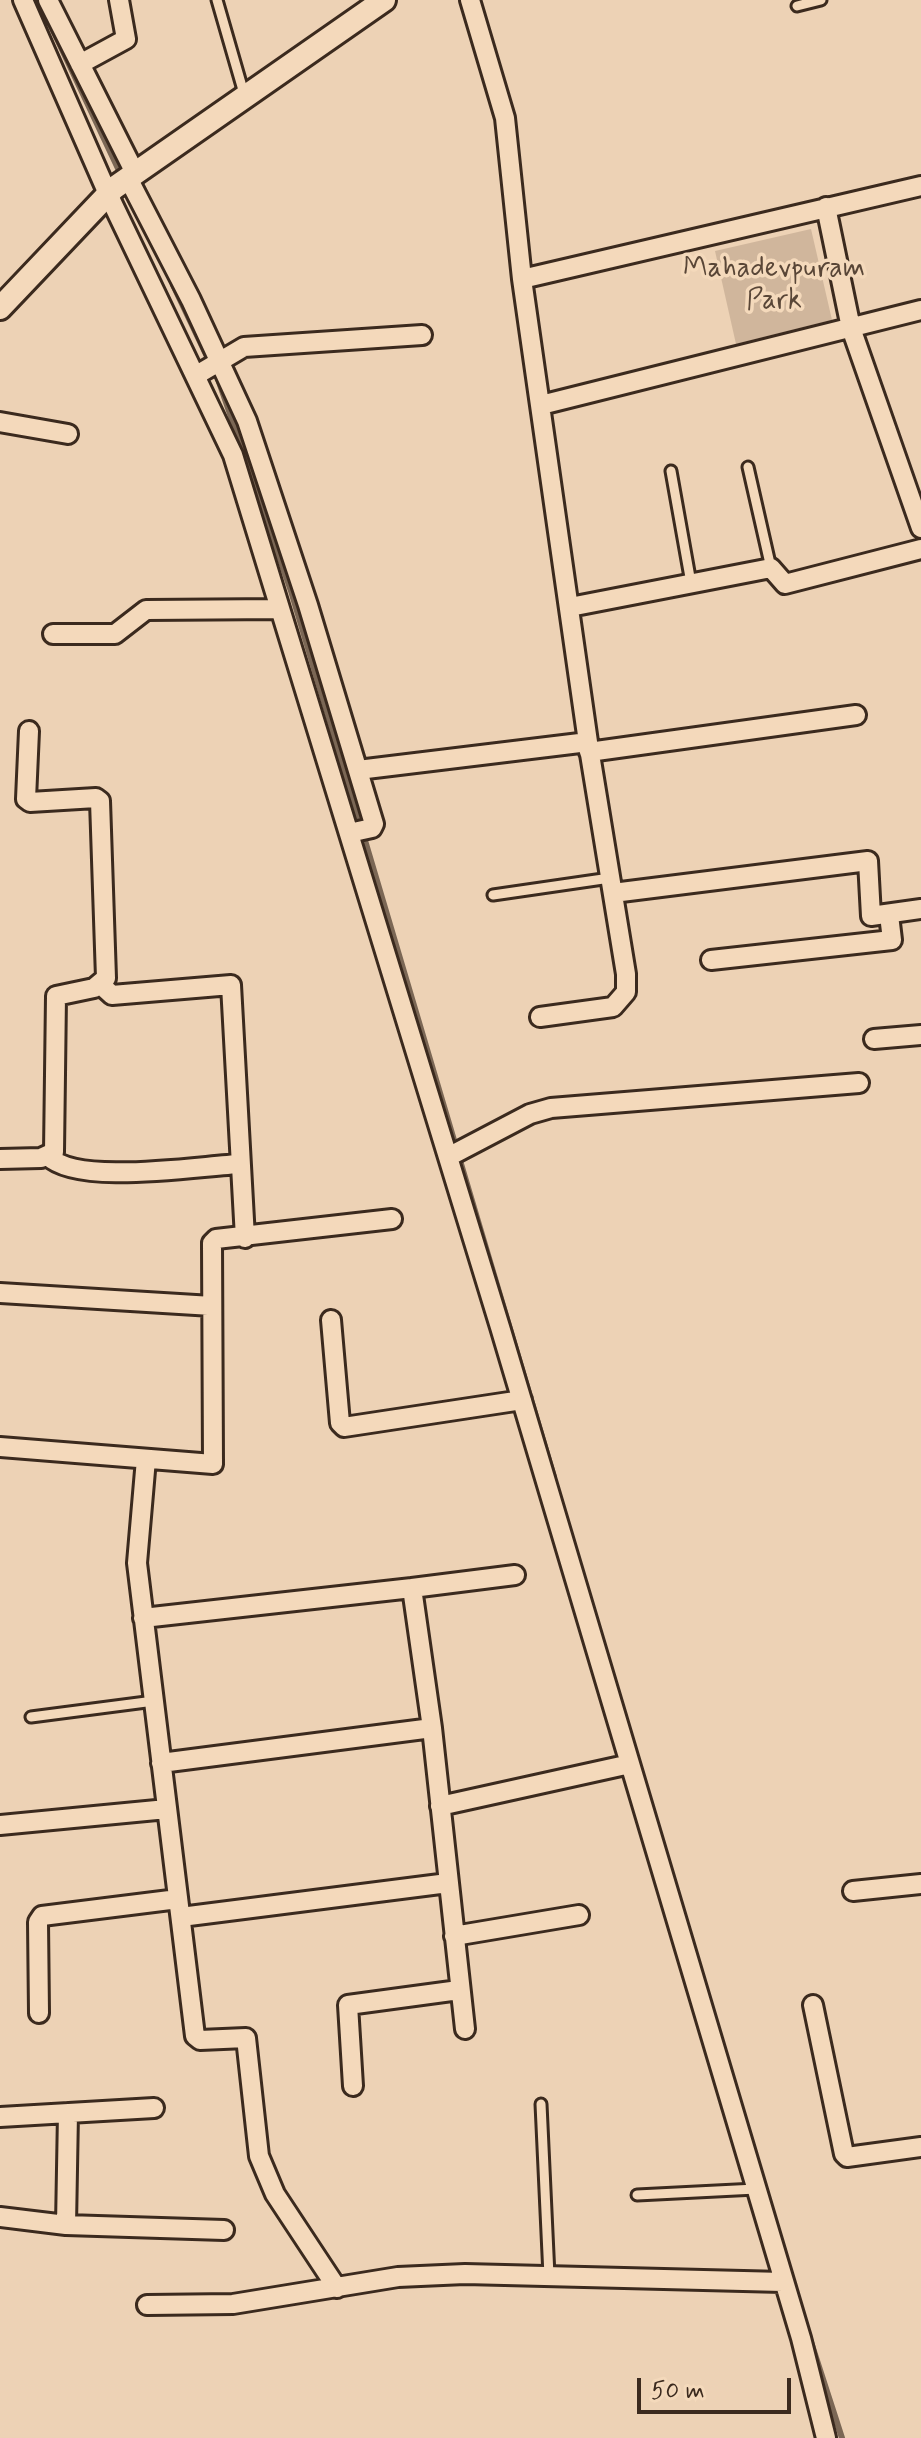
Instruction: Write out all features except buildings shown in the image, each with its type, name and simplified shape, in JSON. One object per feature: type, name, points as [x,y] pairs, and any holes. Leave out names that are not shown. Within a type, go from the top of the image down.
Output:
[{"type":"street","points":[[23,0],[122,182],[208,370],[280,609],[359,831],[456,1154],[522,1400],[756,2189],[826,2438]]},
{"type":"street","points":[[48,0],[80,64],[122,182],[208,370],[247,421],[374,824],[359,831]]},
{"type":"street","points":[[80,64],[126,39],[119,0]]},
{"type":"street","points":[[4,298],[122,182],[384,0]]},
{"type":"street","points":[[470,0],[505,118],[522,279],[588,747],[626,974],[626,992],[613,1007],[540,1017]]},
{"type":"street","points":[[522,279],[921,186]]},
{"type":"street","points":[[826,207],[851,328],[921,528]]},
{"type":"street","points":[[541,405],[921,310]]},
{"type":"street","points":[[208,370],[244,347],[422,335]]},
{"type":"street","points":[[0,422],[68,434]]},
{"type":"street","points":[[570,607],[771,568],[785,584],[921,549]]},
{"type":"street","points":[[53,634],[115,634],[146,610],[280,609]]},
{"type":"street","points":[[358,770],[856,715]]},
{"type":"street","points":[[0,1159],[48,1156],[54,1152],[56,996],[101,985],[106,978],[100,801],[96,798],[30,802],[26,799],[29,731]]},
{"type":"street","points":[[612,885],[868,861],[871,916],[921,909]]},
{"type":"street","points":[[711,960],[892,940],[889,915]]},
{"type":"street","points":[[101,985],[112,995],[231,985],[245,1238]]},
{"type":"street","points":[[874,1039],[921,1035]]},
{"type":"street","points":[[456,1154],[530,1114],[551,1108],[859,1083]]},
{"type":"street","points":[[48,1156],[63,1167],[91,1172],[240,1164]]},
{"type":"street","points":[[0,1447],[213,1464],[212,1243],[216,1239],[392,1219]]},
{"type":"street","points":[[0,1293],[212,1306]]},
{"type":"street","points":[[331,1320],[340,1423],[344,1427],[522,1400]]},
{"type":"street","points":[[146,1459],[137,1563],[195,2036],[200,2040],[246,2038],[259,2156],[275,2194],[337,2288]]},
{"type":"street","points":[[143,1618],[515,1575]]},
{"type":"street","points":[[412,1588],[432,1728],[465,2029]]},
{"type":"street","points":[[161,1763],[432,1728]]},
{"type":"street","points":[[440,1806],[630,1764]]},
{"type":"street","points":[[0,1825],[167,1809]]},
{"type":"street","points":[[39,2013],[38,1922],[42,1916],[179,1908],[448,1883]]},
{"type":"street","points":[[853,1891],[921,1884]]},
{"type":"street","points":[[454,1936],[579,1915]]},
{"type":"street","points":[[353,2086],[348,2005],[459,1990]]},
{"type":"street","points":[[813,2005],[844,2154],[847,2157],[921,2147]]},
{"type":"street","points":[[0,2117],[154,2108]]},
{"type":"street","points":[[66,2225],[68,2113]]},
{"type":"street","points":[[0,2217],[66,2225],[224,2230]]},
{"type":"street","points":[[147,2305],[233,2304],[398,2277],[549,2276],[783,2282]]},
{"type":"lane","points":[[217,0],[245,97]]},
{"type":"lane","points":[[797,6],[821,0]]},
{"type":"lane","points":[[748,467],[771,568]]},
{"type":"lane","points":[[671,471],[691,583]]},
{"type":"lane","points":[[493,895],[612,885]]},
{"type":"lane","points":[[31,1717],[154,1701]]},
{"type":"lane","points":[[541,2104],[549,2276]]},
{"type":"lane","points":[[637,2195],[756,2189]]},
{"type":"green space","name":"Mahadevpuram Park","points":[[811,229],[832,320],[736,344],[715,251]]},
{"type":"waterway","points":[[50,24],[122,177]]},
{"type":"waterway","points":[[173,285],[211,365]]},
{"type":"waterway","points":[[218,379],[291,591],[554,1477]]},
{"type":"waterway","points":[[810,2339],[842,2438]]}]
